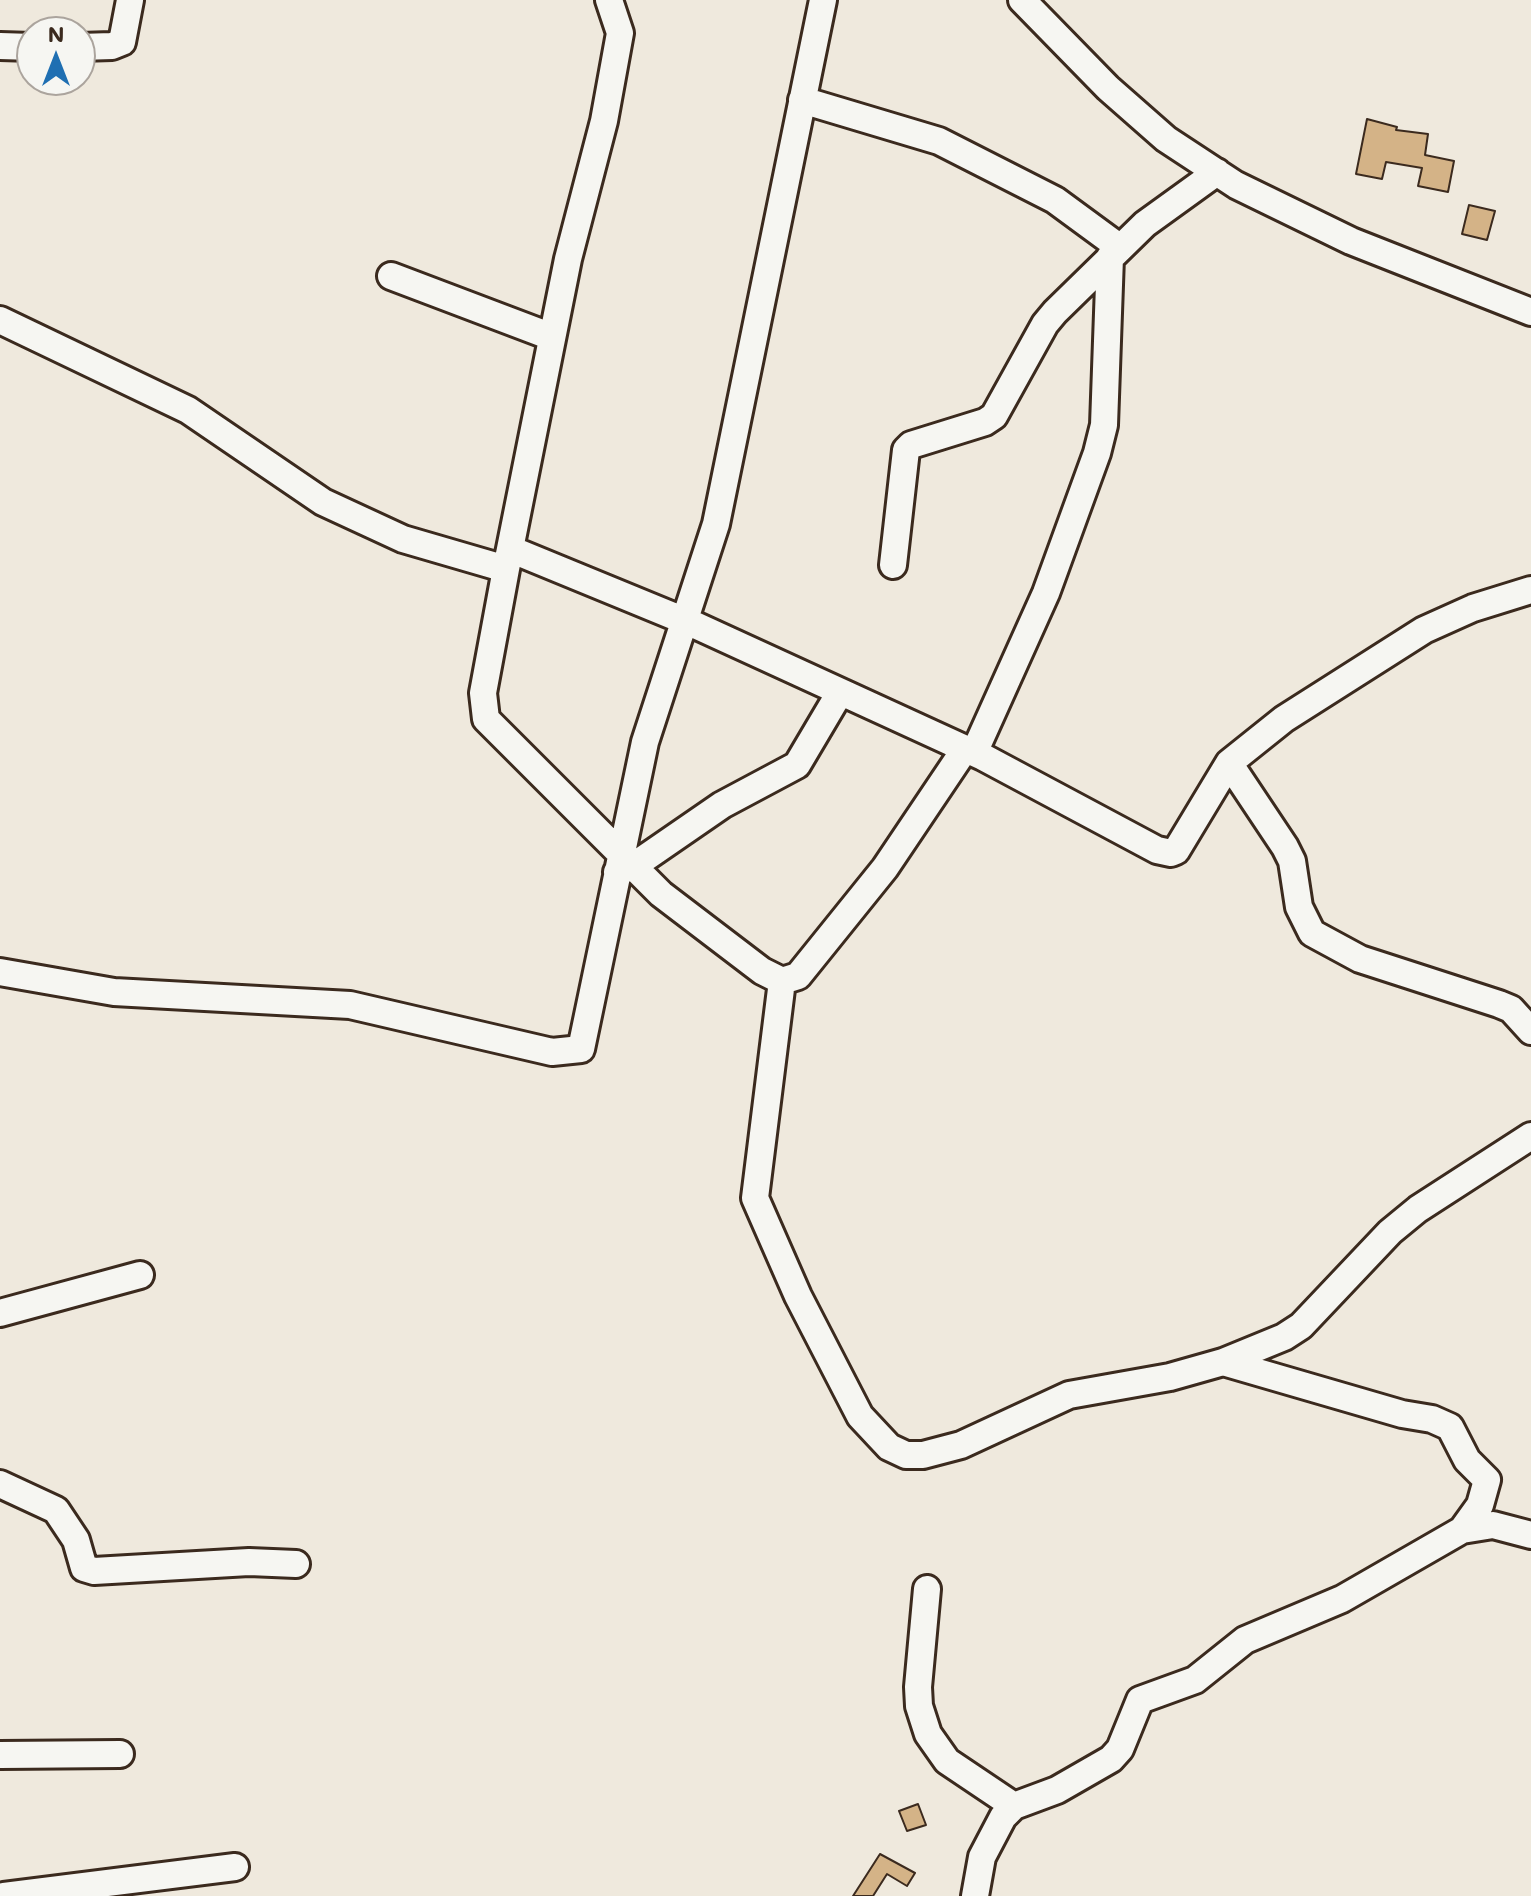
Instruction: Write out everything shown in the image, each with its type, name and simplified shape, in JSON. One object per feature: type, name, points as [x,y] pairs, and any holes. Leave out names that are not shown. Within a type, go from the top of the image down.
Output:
[{"type":"street","points":[[96,46],[122,42],[130,0]]},
{"type":"street","points":[[609,0],[620,33],[604,121],[552,337],[508,559],[483,693],[486,719],[623,865],[762,971],[782,981],[798,976],[885,868],[969,751],[1046,593],[1097,453],[1104,425],[1115,252]]},
{"type":"street","points":[[0,972],[114,992],[350,1005],[462,1034],[552,1052],[574,1052],[582,1043],[623,865],[645,742],[687,622],[716,524],[823,0]]},
{"type":"street","points":[[1022,0],[1108,88],[1166,139],[1217,172],[1351,241],[1531,312]]},
{"type":"street","points":[[802,100],[939,141],[1055,200],[1115,252]]},
{"type":"street","points":[[893,565],[906,450],[911,445],[985,422],[994,416],[1045,324],[1145,224],[1217,172]]},
{"type":"street","points":[[391,276],[552,337]]},
{"type":"street","points":[[0,320],[188,410],[323,502],[403,539],[508,559],[687,622],[969,751],[1157,850],[1171,853],[1176,851],[1229,763],[1284,719],[1424,630],[1473,608],[1531,590]]},
{"type":"street","points":[[623,865],[722,805],[797,765],[839,694]]},
{"type":"street","points":[[1229,763],[1292,861],[1299,907],[1312,933],[1360,959],[1511,1009],[1531,1031]]},
{"type":"street","points":[[782,981],[755,1198],[840,1382],[860,1416],[889,1447],[906,1455],[923,1455],[961,1445],[1069,1395],[1170,1377],[1223,1362],[1284,1337],[1301,1326],[1390,1232],[1418,1209],[1531,1136]]},
{"type":"street","points":[[0,1313],[140,1275]]},
{"type":"street","points":[[1223,1362],[1402,1414],[1432,1419],[1450,1427],[1467,1460],[1487,1480],[1480,1505],[1462,1530]]},
{"type":"street","points":[[0,1484],[56,1510],[76,1540],[84,1568],[296,1564]]},
{"type":"street","points":[[975,1896],[982,1857],[1003,1817],[1014,1806],[1057,1790],[1111,1759],[1120,1749],[1140,1700],[1195,1680],[1245,1640],[1342,1599],[1462,1530],[1493,1525],[1531,1535]]},
{"type":"street","points":[[927,1589],[918,1687],[919,1706],[928,1734],[947,1761],[1014,1806]]},
{"type":"street","points":[[0,1755],[120,1754]]},
{"type":"street","points":[[4,1896],[235,1867]]},
{"type":"building","points":[[1367,119],[1397,127],[1396,130],[1428,134],[1425,155],[1454,161],[1448,192],[1418,186],[1422,168],[1386,162],[1382,179],[1356,174]]},
{"type":"building","points":[[1469,205],[1495,211],[1487,240],[1462,234]]},
{"type":"building","points":[[918,1804],[926,1825],[907,1831],[899,1811]]},
{"type":"building","points":[[880,1854],[915,1873],[907,1886],[887,1874],[873,1896],[853,1896]]}]
